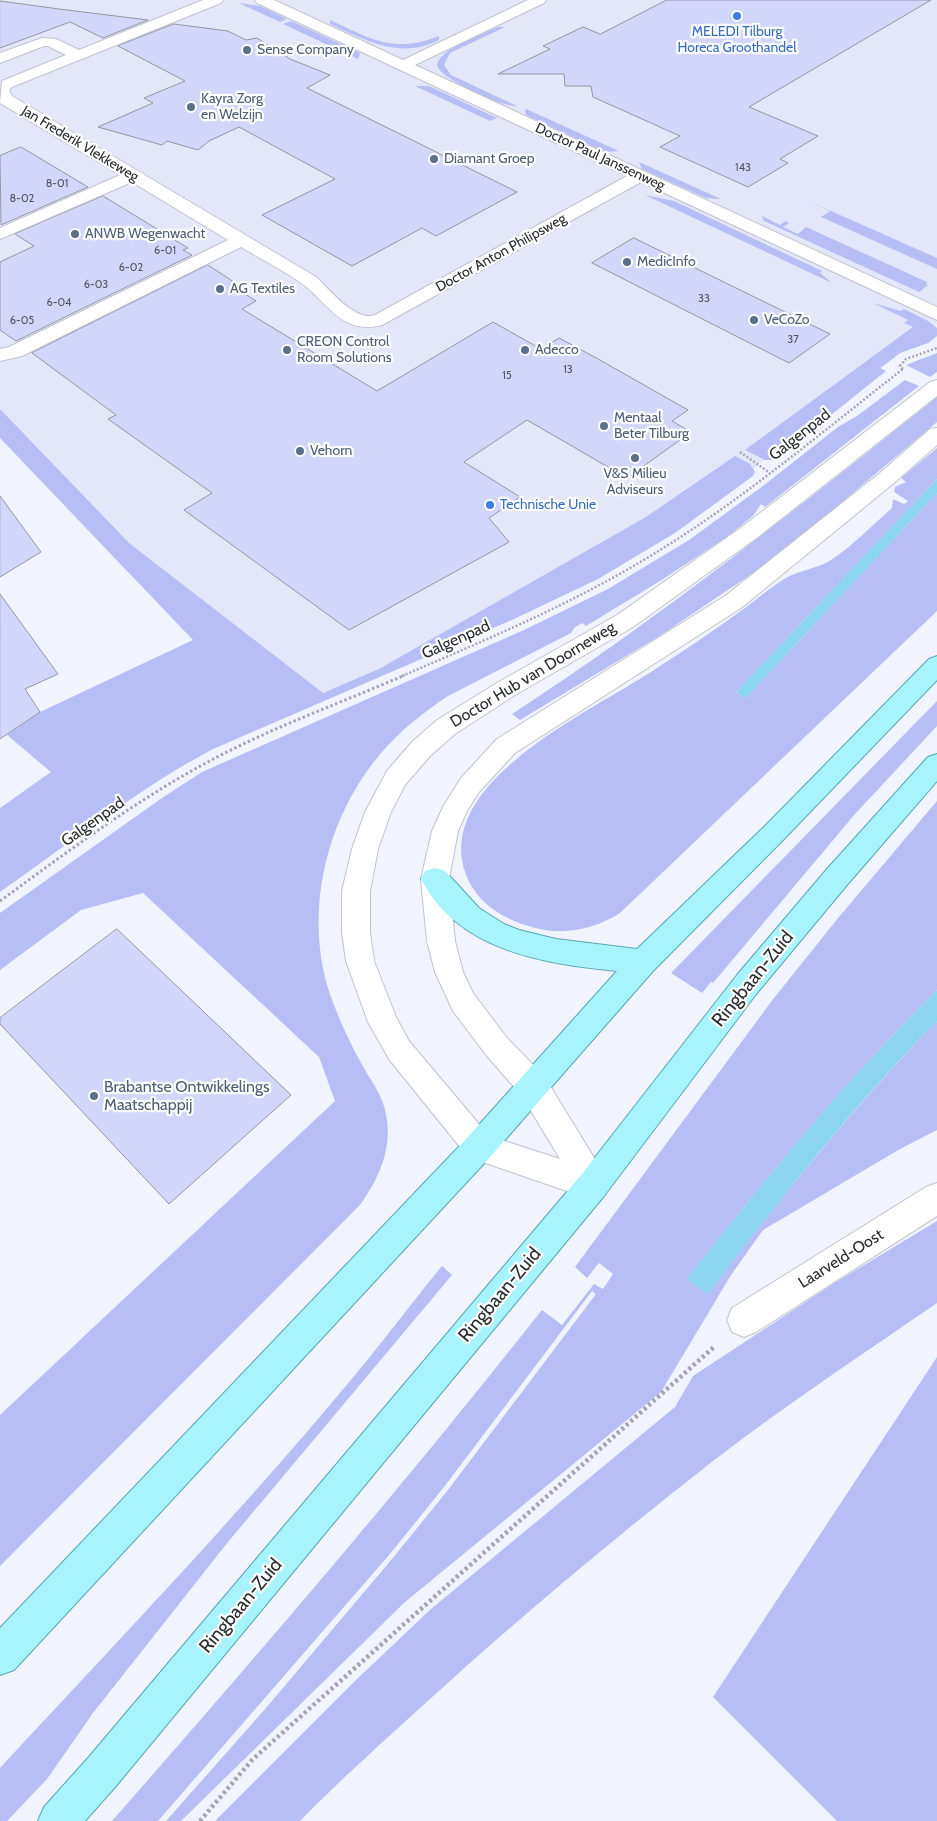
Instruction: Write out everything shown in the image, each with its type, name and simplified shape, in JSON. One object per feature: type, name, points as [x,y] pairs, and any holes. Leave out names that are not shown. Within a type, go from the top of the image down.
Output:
[{"type":"main road","points":[[0,1656],[480,1147],[643,962],[776,831],[937,665]]},
{"type":"main road","name":"Ringbaan-Zuid","points":[[58,1821],[102,1772],[593,1185],[747,984],[837,877],[937,764]]},
{"type":"main road","points":[[435,880],[456,904],[475,921],[510,940],[550,950],[643,962]]},
{"type":"street","name":"Jan Frederik Vlekkeweg","points":[[216,0],[7,84],[1,92],[5,99],[310,281],[337,306],[358,320]]},
{"type":"street","name":"Doctor Paul Janssenweg","points":[[262,0],[937,314]]},
{"type":"street","points":[[404,65],[540,0]]},
{"type":"street","points":[[0,58],[42,42],[50,42],[78,55]]},
{"type":"street","points":[[0,234],[133,175]]},
{"type":"street","name":"Doctor Anton Philipsweg","points":[[358,320],[371,322],[382,319],[640,176]]},
{"type":"street","points":[[0,355],[15,352],[242,240]]},
{"type":"street","name":"Doctor Hub van Doorneweg","points":[[480,1147],[399,1050],[382,1022],[360,961],[356,932],[356,891],[365,850],[378,812],[396,778],[420,749],[446,727],[506,689],[625,621],[750,532],[937,386]]},
{"type":"street","points":[[593,1185],[533,1086],[463,1002],[449,972],[441,941],[435,880],[445,831],[456,806],[470,785],[506,746],[733,602],[887,478],[937,434]]},
{"type":"street","points":[[480,1147],[593,1185]]},
{"type":"street","name":"Laarveld-Oost","points":[[744,1320],[937,1198]]},
{"type":"path","name":"Galgenpad","points":[[0,901],[160,788],[198,766],[234,748],[468,647],[560,605],[624,571],[770,473],[903,369],[900,366],[906,359],[937,348]]},
{"type":"path","points":[[740,452],[770,473]]},
{"type":"path","points":[[200,1821],[252,1760],[744,1320]]},
{"type":"shaded area","points":[[0,0],[937,0],[937,324],[695,515],[324,697],[127,544],[0,417]]},
{"type":"shaded area","points":[[239,3],[260,6],[287,19],[280,22]]},
{"type":"shaded area","points":[[330,20],[383,42],[409,44],[439,36],[439,40],[425,46],[411,48],[383,46],[330,24]]},
{"type":"shaded area","points":[[291,21],[360,53],[358,59],[283,24]]},
{"type":"shaded area","points":[[498,27],[505,27],[450,53],[444,65],[451,75],[517,106],[499,102],[474,92],[450,78],[437,66],[439,60],[453,48]]},
{"type":"shaded area","points":[[415,86],[429,86],[497,118],[490,121]]},
{"type":"shaded area","points":[[526,109],[619,151],[605,152],[526,115]]},
{"type":"shaded area","points":[[639,162],[721,199],[706,198],[642,169]]},
{"type":"shaded area","points":[[645,195],[674,201],[822,271],[820,273],[832,283]]},
{"type":"shaded area","points":[[804,199],[937,258],[937,269],[821,217],[830,211]]},
{"type":"shaded area","points":[[762,216],[780,225],[786,221],[789,223],[783,227],[798,234],[806,227],[927,282],[926,284],[928,285],[919,292],[764,221]]},
{"type":"shaded area","points":[[873,303],[901,311],[904,309],[928,321],[937,328],[937,336],[928,343],[900,353],[880,368],[886,371],[775,460],[765,460],[745,450],[913,327],[904,323],[908,320]]},
{"type":"shaded area","points":[[937,353],[937,372],[930,377],[906,365]]},
{"type":"shaded area","points":[[905,380],[919,386],[765,507],[761,504],[754,515],[727,537],[586,626],[582,623],[574,628],[571,633],[448,696],[413,722],[382,752],[346,806],[334,836],[325,867],[320,899],[319,931],[322,963],[333,1003],[348,1038],[378,1091],[385,1110],[388,1136],[383,1160],[374,1183],[360,1205],[0,1566],[0,1415],[335,1101],[319,1057],[143,893],[81,910],[0,970],[0,913],[162,798],[202,772],[524,630],[608,589],[689,540],[763,486],[838,427],[857,416]]},
{"type":"shaded area","points":[[937,397],[937,422],[790,546],[762,567],[661,635],[520,720],[512,714],[675,601]]},
{"type":"shaded area","points":[[0,409],[129,543],[323,693],[379,669],[646,517],[735,456],[750,464],[755,472],[753,476],[675,533],[598,579],[514,619],[213,749],[131,799],[0,892],[0,808],[51,772],[7,735],[40,712],[193,640],[0,438]]},
{"type":"shaded area","points":[[937,448],[937,479],[736,692],[746,698],[937,493],[937,611],[620,913],[599,924],[577,930],[555,931],[543,930],[512,920],[493,910],[485,903],[472,887],[467,877],[461,843],[471,811],[492,782],[522,755],[556,730],[651,672],[738,613],[770,588],[796,573],[822,565],[841,553],[892,508],[893,499],[904,504],[908,501],[894,492],[895,487],[906,482],[901,478]]},
{"type":"shaded area","points":[[937,479],[937,493],[746,698],[736,692]]},
{"type":"shaded area","points":[[937,701],[937,726],[855,814],[713,983],[711,982],[702,993],[671,973]]},
{"type":"shaded area","points":[[937,801],[937,990],[870,1059],[808,1130],[687,1279],[708,1293],[818,1154],[876,1086],[937,1021],[937,1130],[900,1149],[763,1230],[731,1275],[661,1392],[405,1602],[181,1821],[166,1821],[266,1708],[448,1490],[596,1294],[592,1291],[444,1487],[389,1555],[158,1821],[112,1821],[330,1569],[542,1310],[562,1325],[594,1284],[603,1289],[613,1274],[599,1263],[587,1278],[575,1267],[774,998],[839,917]]},
{"type":"shaded area","points":[[937,990],[937,1021],[876,1086],[818,1154],[708,1294],[687,1279],[839,1094]]},
{"type":"shaded area","points":[[937,1221],[937,1303],[764,1423],[637,1522],[566,1580],[464,1669],[364,1759],[300,1821],[215,1821],[356,1680],[431,1609],[675,1407],[693,1376],[836,1282]]},
{"type":"shaded area","points":[[442,1266],[452,1275],[228,1542],[93,1713],[47,1779],[7,1821],[0,1821],[0,1768],[188,1566],[280,1463],[369,1358]]},
{"type":"shaded area","points":[[937,1357],[937,1821],[837,1821],[713,1697]]},
{"type":"building","points":[[667,0],[931,0],[749,107],[818,136],[780,159],[788,163],[748,187],[660,147],[680,136],[593,97],[591,86],[565,86],[564,74],[498,74],[550,49],[543,46],[583,27],[600,34]]},
{"type":"building","points":[[0,1],[148,20],[103,38],[70,22],[0,48]]},
{"type":"building","points":[[174,24],[228,31],[246,40],[257,38],[290,59],[330,75],[307,88],[517,192],[436,236],[422,228],[352,266],[262,215],[335,179],[239,127],[209,141],[198,150],[167,141],[162,145],[98,127],[153,103],[144,98],[185,81],[118,46]]},
{"type":"building","points":[[21,147],[88,187],[1,225],[0,156]]},
{"type":"building","points":[[103,196],[188,248],[183,250],[192,255],[16,341],[0,330],[0,262],[34,246],[15,234]]},
{"type":"building","points":[[634,238],[830,334],[789,363],[592,263]]},
{"type":"building","points":[[208,265],[243,288],[239,290],[256,301],[242,309],[377,391],[493,322],[541,349],[559,338],[600,360],[688,410],[672,421],[691,432],[627,478],[527,420],[464,462],[520,497],[489,518],[509,542],[349,630],[184,510],[212,493],[108,419],[116,415],[32,353]]},
{"type":"building","points":[[0,496],[41,552],[0,577]]},
{"type":"building","points":[[0,594],[58,674],[25,689],[40,712],[0,739]]},
{"type":"building","points":[[117,929],[291,1095],[169,1204],[0,1024],[0,1018]]},
{"type":"place","name":"MELEDI Tilburg Horeca Groothandel","points":[[737,16]]},
{"type":"place","name":"Sense Company","points":[[247,50]]},
{"type":"place","name":"Kayra Zorg en Welzijn","points":[[191,107]]},
{"type":"place","name":"Diamant Groep","points":[[434,159]]},
{"type":"place","name":"ANWB Wegenwacht","points":[[75,234]]},
{"type":"place","name":"MedicInfo","points":[[627,262]]},
{"type":"place","name":"AG Textiles","points":[[220,289]]},
{"type":"place","name":"VeCoZo","points":[[754,320]]},
{"type":"place","name":"CREON Control Room Solutions","points":[[287,350]]},
{"type":"place","name":"Adecco","points":[[525,350]]},
{"type":"place","name":"Mentaal Beter Tilburg","points":[[604,426]]},
{"type":"place","name":"Vehorn","points":[[300,451]]},
{"type":"place","name":"V&S Milieu Adviseurs","points":[[635,458]]},
{"type":"place","name":"Technische Unie","points":[[490,505]]},
{"type":"place","name":"Brabantse Ontwikkelings Maatschappij","points":[[94,1096]]}]
